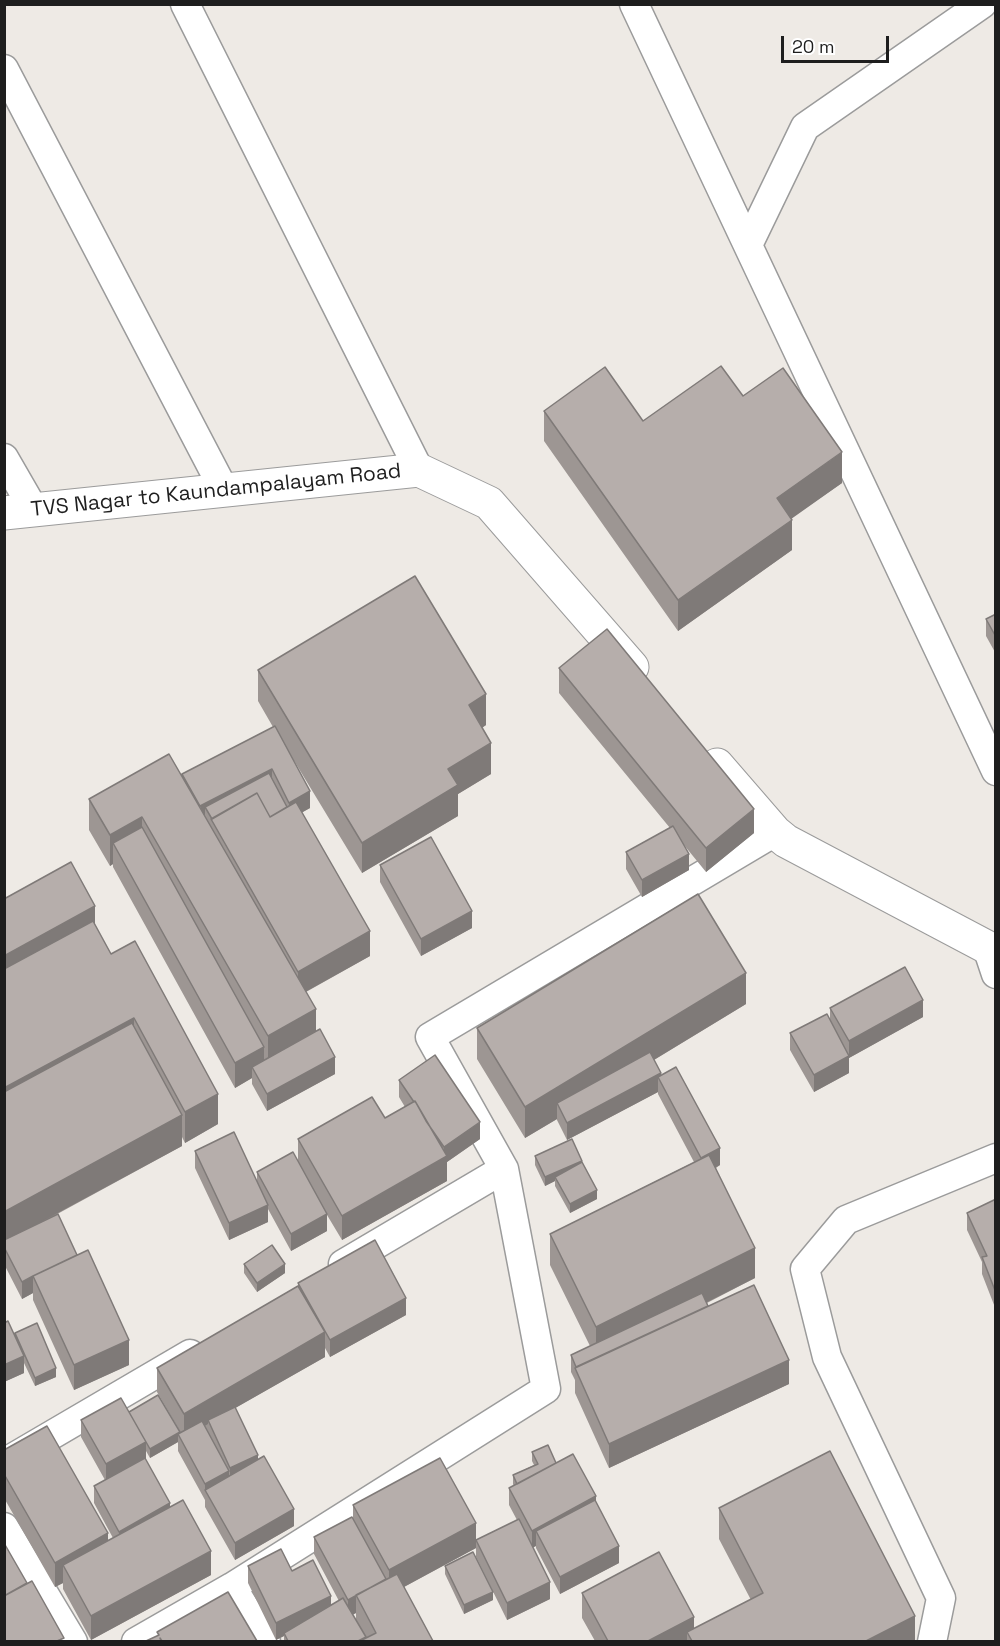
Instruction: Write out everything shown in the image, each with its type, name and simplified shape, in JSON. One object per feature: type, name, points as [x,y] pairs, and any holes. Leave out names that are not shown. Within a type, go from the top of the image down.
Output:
[{"type":"street","points":[[186,4],[419,470]]},
{"type":"street","points":[[634,4],[996,771]]},
{"type":"street","points":[[748,245],[805,127],[982,4]]},
{"type":"street","points":[[4,69],[224,490]]},
{"type":"street","points":[[4,458],[19,512]]},
{"type":"street","name":"TVS Nagar to Kaundampalayam Road","points":[[19,512],[419,470],[489,503],[651,689]]},
{"type":"street","points":[[698,743],[775,832],[786,841],[993,959]]},
{"type":"street","points":[[136,1641],[232,1587],[546,1389],[504,1169],[430,1037],[775,832]]},
{"type":"street","points":[[932,1641],[941,1598],[827,1357],[805,1269],[846,1220],[996,1158]]},
{"type":"street","points":[[321,1277],[504,1169]]},
{"type":"street","points":[[4,1463],[208,1343]]},
{"type":"street","points":[[4,1527],[73,1641]]},
{"type":"street","points":[[232,1587],[266,1641]]},
{"type":"building","points":[[721,366],[743,396],[783,368],[842,452],[777,498],[792,520],[678,600],[544,411],[605,367],[643,421]]},
{"type":"building","points":[[415,576],[486,694],[469,705],[491,743],[448,769],[458,785],[362,843],[258,670]]},
{"type":"building","points":[[996,614],[996,637],[986,619]]},
{"type":"building","points":[[607,629],[754,809],[706,848],[559,668]]},
{"type":"building","points":[[275,726],[310,791],[289,803],[272,769],[200,806],[182,774]]},
{"type":"building","points":[[169,754],[316,1009],[268,1036],[142,817],[110,835],[89,799]]},
{"type":"building","points":[[269,773],[287,807],[270,817],[257,793],[212,819],[205,807]]},
{"type":"building","points":[[257,793],[270,817],[296,802],[370,931],[298,972],[211,819]]},
{"type":"building","points":[[673,826],[689,854],[642,880],[626,852]]},
{"type":"building","points":[[142,827],[264,1047],[235,1063],[113,843]]},
{"type":"building","points":[[431,837],[472,911],[421,939],[380,865]]},
{"type":"building","points":[[71,862],[95,906],[4,956],[4,899]]},
{"type":"building","points":[[698,894],[746,973],[525,1107],[477,1028]]},
{"type":"building","points":[[93,921],[111,954],[135,941],[218,1094],[185,1112],[134,1018],[4,1088],[4,969]]},
{"type":"building","points":[[905,967],[923,1000],[849,1041],[830,1008]]},
{"type":"building","points":[[827,1014],[849,1056],[814,1075],[790,1033]]},
{"type":"building","points":[[132,1023],[182,1115],[4,1212],[4,1092]]},
{"type":"building","points":[[320,1029],[335,1057],[267,1094],[252,1067]]},
{"type":"building","points":[[650,1052],[661,1073],[567,1123],[557,1103]]},
{"type":"building","points":[[435,1055],[480,1122],[444,1147],[399,1080]]},
{"type":"building","points":[[676,1067],[720,1148],[701,1158],[658,1077]]},
{"type":"building","points":[[372,1097],[385,1118],[415,1101],[447,1156],[342,1216],[298,1139]]},
{"type":"building","points":[[234,1132],[268,1205],[229,1223],[195,1151]]},
{"type":"building","points":[[572,1139],[582,1161],[545,1177],[535,1156]]},
{"type":"building","points":[[293,1152],[327,1214],[291,1234],[257,1172]]},
{"type":"building","points":[[709,1155],[755,1248],[596,1327],[550,1234]]},
{"type":"building","points":[[582,1162],[597,1190],[570,1204],[555,1177]]},
{"type":"building","points":[[996,1199],[996,1293],[982,1257],[987,1256],[967,1213]]},
{"type":"building","points":[[58,1214],[77,1255],[22,1282],[4,1247],[4,1240]]},
{"type":"building","points":[[375,1240],[406,1298],[330,1340],[298,1283]]},
{"type":"building","points":[[272,1245],[285,1264],[257,1283],[244,1264]]},
{"type":"building","points":[[88,1250],[129,1340],[74,1365],[33,1276]]},
{"type":"building","points":[[754,1285],[789,1360],[609,1444],[575,1368]]},
{"type":"building","points":[[298,1286],[325,1332],[184,1414],[157,1368]]},
{"type":"building","points":[[702,1293],[708,1306],[576,1367],[571,1355]]},
{"type":"building","points":[[8,1321],[24,1356],[4,1365],[4,1323]]},
{"type":"building","points":[[37,1323],[56,1368],[35,1378],[15,1333]]},
{"type":"building","points":[[158,1395],[180,1432],[150,1449],[129,1412]]},
{"type":"building","points":[[121,1398],[146,1442],[106,1464],[81,1420]]},
{"type":"building","points":[[235,1407],[258,1455],[230,1468],[208,1420]]},
{"type":"building","points":[[202,1421],[229,1471],[205,1484],[178,1434]]},
{"type":"building","points":[[47,1426],[108,1533],[55,1563],[4,1474],[4,1450]]},
{"type":"building","points":[[548,1445],[556,1463],[517,1484],[513,1475],[538,1464],[532,1452]]},
{"type":"building","points":[[830,1451],[915,1616],[866,1641],[692,1641],[687,1632],[763,1593],[719,1508]]},
{"type":"building","points":[[573,1454],[596,1496],[532,1531],[509,1488]]},
{"type":"building","points":[[264,1456],[294,1509],[235,1543],[205,1490]]},
{"type":"building","points":[[145,1458],[170,1503],[119,1532],[94,1486]]},
{"type":"building","points":[[440,1458],[476,1523],[389,1570],[353,1505]]},
{"type":"building","points":[[183,1500],[211,1551],[91,1616],[63,1565]]},
{"type":"building","points":[[595,1500],[619,1546],[560,1577],[536,1531]]},
{"type":"building","points":[[352,1517],[386,1579],[348,1600],[314,1537]]},
{"type":"building","points":[[519,1519],[550,1582],[507,1603],[476,1540]]},
{"type":"building","points":[[4,1543],[27,1583],[4,1596]]},
{"type":"building","points":[[281,1549],[292,1571],[313,1560],[331,1596],[276,1623],[248,1566]]},
{"type":"building","points":[[473,1552],[493,1592],[464,1605],[445,1566]]},
{"type":"building","points":[[659,1552],[694,1617],[648,1641],[608,1641],[582,1593]]},
{"type":"building","points":[[397,1574],[433,1641],[360,1641],[376,1633],[356,1595]]},
{"type":"building","points":[[32,1581],[64,1638],[57,1641],[4,1641],[4,1596]]},
{"type":"building","points":[[228,1592],[257,1641],[162,1641],[160,1638],[161,1641],[146,1641],[159,1635],[157,1632]]},
{"type":"building","points":[[343,1598],[366,1637],[358,1641],[288,1641],[284,1633]]}]
